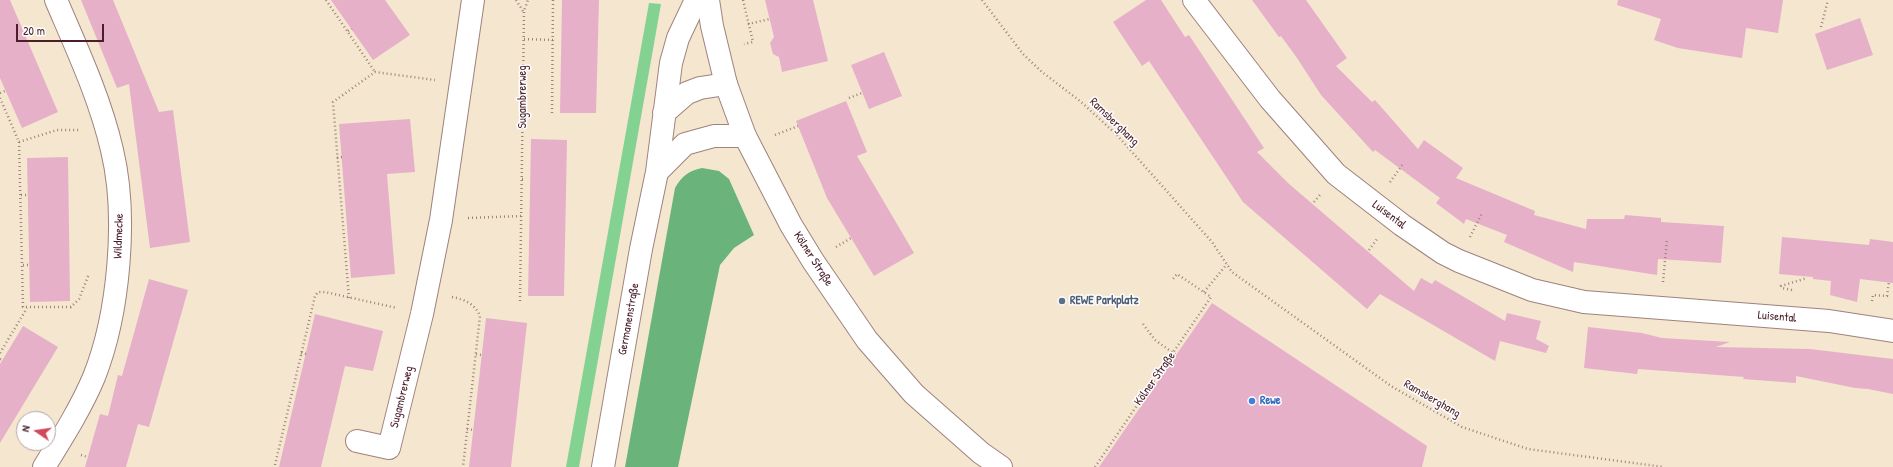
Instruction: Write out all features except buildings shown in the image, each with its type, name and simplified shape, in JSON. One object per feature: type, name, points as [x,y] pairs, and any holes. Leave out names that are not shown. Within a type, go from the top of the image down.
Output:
[{"type":"street","name":"Wildmecke","points":[[44,467],[90,385],[104,345],[116,284],[121,221],[118,186],[112,151],[105,125],[80,57],[56,0]]},
{"type":"street","name":"Sugambrerweg","points":[[357,441],[389,448],[422,314],[441,220],[462,84],[473,0]]},
{"type":"street","name":"Germanenstraße","points":[[603,467],[641,250],[657,172],[669,74],[676,44],[696,0]]},
{"type":"street","name":"Kölner Straße","points":[[708,0],[712,26],[726,84],[745,136],[791,225],[868,340],[914,394],[981,453],[1001,467]]},
{"type":"street","name":"Luisental","points":[[1194,0],[1270,99],[1336,174],[1393,219],[1426,242],[1459,261],[1532,290],[1584,302],[1829,321],[1893,331]]},
{"type":"street","points":[[664,114],[687,93],[700,88],[726,84]]},
{"type":"street","points":[[657,172],[685,144],[714,136],[745,136]]},
{"type":"path","points":[[326,0],[375,72]]},
{"type":"path","points":[[516,0],[524,11]]},
{"type":"path","name":"Sugambrerweg","points":[[520,301],[524,11],[528,0]]},
{"type":"path","points":[[552,113],[553,0]]},
{"type":"path","points":[[743,0],[753,42]]},
{"type":"path","name":"Ramsberghang","points":[[982,0],[1023,54],[1121,139],[1212,242],[1232,272],[1391,386],[1462,427],[1528,449],[1664,467]]},
{"type":"path","points":[[1821,27],[1828,0]]},
{"type":"path","points":[[748,24],[770,19]]},
{"type":"path","points":[[348,31],[352,29]]},
{"type":"path","points":[[524,39],[553,40]]},
{"type":"path","points":[[349,298],[333,102],[340,95],[375,72],[462,84]]},
{"type":"path","points":[[0,93],[5,91]]},
{"type":"path","points":[[850,98],[862,93]]},
{"type":"path","points":[[0,98],[19,142],[22,195],[24,308],[71,307],[79,299],[91,268]]},
{"type":"path","points":[[19,142],[57,130],[85,129]]},
{"type":"path","points":[[337,158],[342,157]]},
{"type":"path","points":[[22,195],[27,195]]},
{"type":"path","points":[[441,220],[493,216],[522,216]]},
{"type":"path","points":[[1661,309],[1667,239]]},
{"type":"path","points":[[1173,279],[1176,274],[1204,292],[1227,264]]},
{"type":"path","points":[[23,265],[29,265]]},
{"type":"path","points":[[275,465],[314,296],[318,292],[325,292],[422,314]]},
{"type":"path","points":[[426,292],[459,298],[476,308],[480,316],[463,467]]},
{"type":"path","name":"Kölner Straße","points":[[1094,467],[1175,354],[1211,297],[1204,292]]},
{"type":"path","points":[[0,353],[27,307]]},
{"type":"path","points":[[1143,324],[1155,340],[1175,354]]},
{"type":"path","points":[[301,353],[306,354]]},
{"type":"path","points":[[476,354],[481,355]]},
{"type":"path","points":[[284,425],[289,426]]},
{"type":"path","points":[[467,429],[473,430]]},
{"type":"green space","points":[[649,3],[661,4],[579,467],[566,467]]},
{"type":"green space","points":[[702,168],[719,171],[729,179],[754,235],[734,248],[720,265],[678,467],[625,467],[675,188],[680,180],[686,175]]},
{"type":"place","name":"REWE Parkplatz","points":[[1062,301]]},
{"type":"place","name":"Rewe","points":[[1252,401]]}]
